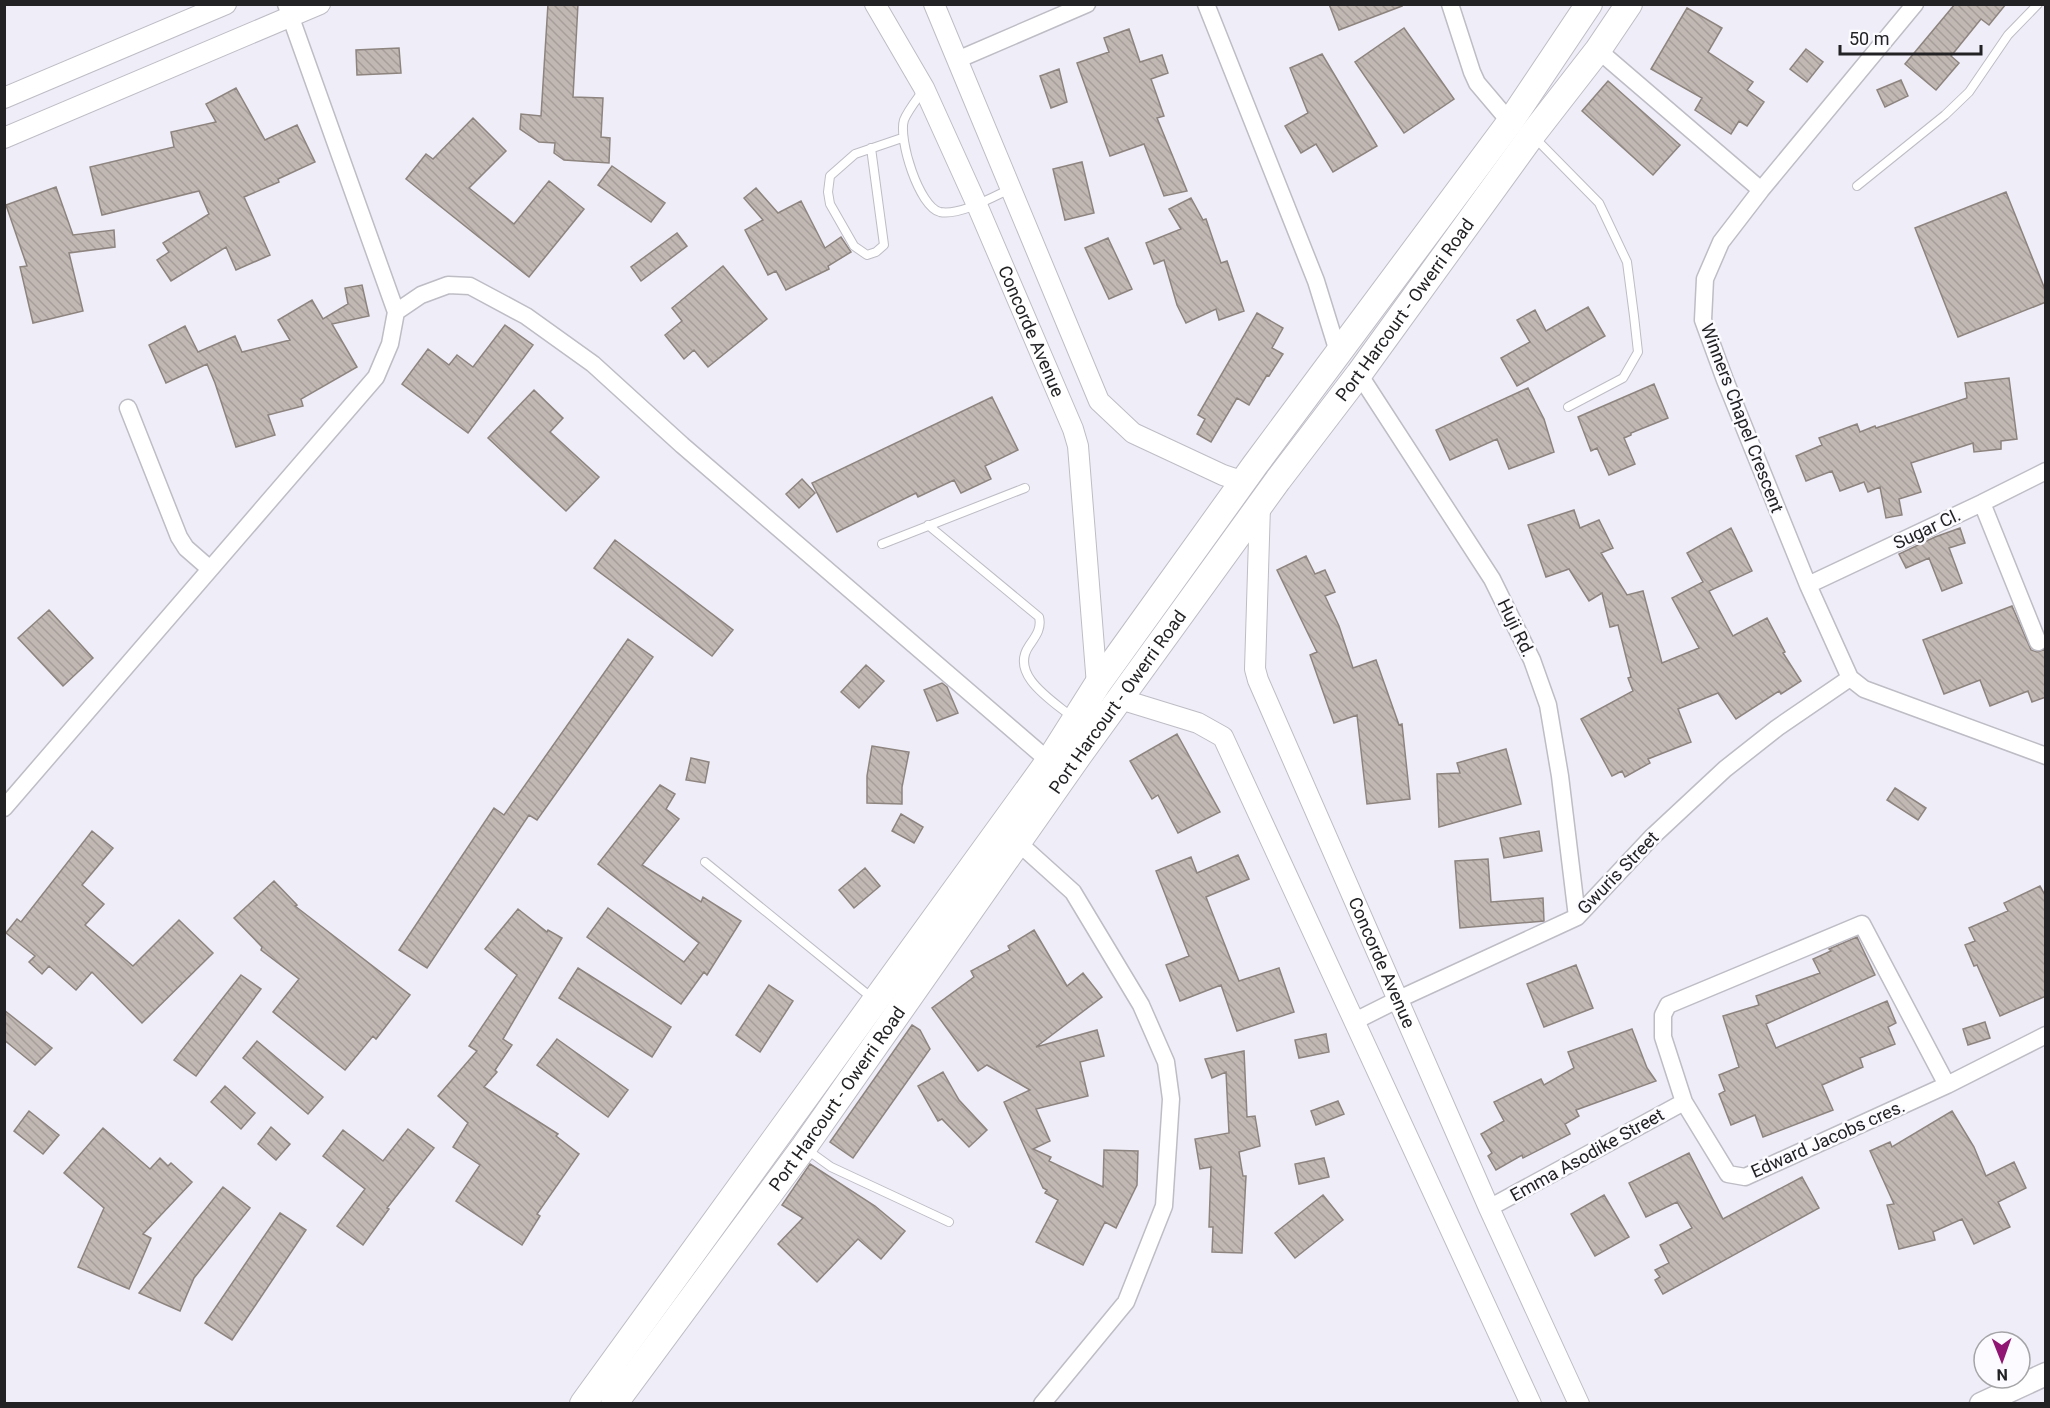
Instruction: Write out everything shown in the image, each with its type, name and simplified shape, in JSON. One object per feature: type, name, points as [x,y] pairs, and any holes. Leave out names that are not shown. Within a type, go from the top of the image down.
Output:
[{"type":"main road","name":"Port Harcourt - Owerri Road","points":[[614,1404],[804,1147],[1009,835],[1048,761],[1097,685],[1338,352],[1510,122],[1589,4]]},
{"type":"main road","name":"Port Harcourt - Owerri Road","points":[[583,1404],[875,1000],[1120,699],[1532,135],[1598,50],[1629,4]]},
{"type":"main road","points":[[1338,352],[1359,374]]},
{"type":"main road","points":[[1981,1404],[2046,1374]]},
{"type":"street","points":[[4,98],[226,4]]},
{"type":"street","points":[[4,138],[288,11],[320,4]]},
{"type":"street","name":"Concorde Avenue","points":[[875,4],[924,88],[1073,429],[1078,446],[1097,685]]},
{"type":"street","name":"Concorde Avenue","points":[[934,4],[1099,401],[1133,433],[1223,475],[1244,482]]},
{"type":"street","points":[[957,60],[1087,4]]},
{"type":"street","points":[[1450,4],[1477,83],[1510,122]]},
{"type":"street","name":"Winners Chapel Crescent","points":[[1851,678],[1808,585],[1703,320],[1705,279],[1721,242],[1761,190],[1915,4]]},
{"type":"street","points":[[1210,6],[1316,281],[1338,352]]},
{"type":"street","points":[[4,808],[376,377],[390,344],[396,312],[288,11]]},
{"type":"street","points":[[1598,50],[1761,190]]},
{"type":"street","points":[[396,312],[420,295],[448,285],[470,286],[526,316],[593,364],[682,445],[1048,761]]},
{"type":"street","name":"Huji Rd.","points":[[1359,374],[1492,579],[1532,660],[1548,705],[1560,776],[1577,917]]},
{"type":"street","points":[[128,408],[179,537],[186,548],[210,569]]},
{"type":"street","name":"Sugar Cl.","points":[[1808,585],[2046,471]]},
{"type":"street","points":[[1982,503],[2037,642]]},
{"type":"street","name":"Concorde Avenue","points":[[1260,506],[1255,669],[1490,1208],[1579,1404]]},
{"type":"street","points":[[1851,678],[1864,689],[2046,756]]},
{"type":"street","name":"Gwuris Street","points":[[1355,1021],[1577,917],[1652,837],[1725,769],[1777,728],[1851,678]]},
{"type":"street","points":[[1120,699],[1198,723],[1223,737],[1531,1404]]},
{"type":"street","points":[[1009,835],[1073,892],[1135,995],[1166,1062],[1171,1099],[1164,1206],[1126,1302],[1059,1397],[1042,1404]]},
{"type":"street","name":"Edward Jacobs cres.","points":[[1947,1085],[1862,924],[1668,1005],[1663,1015],[1663,1037],[1684,1102],[1728,1174],[1745,1177],[1947,1085],[2046,1035]]},
{"type":"street","name":"Emma Asodike Street","points":[[1490,1208],[1684,1102]]},
{"type":"lane","points":[[1857,186],[1970,92],[2008,34],[2038,4]]},
{"type":"lane","points":[[924,88],[904,120],[902,138],[908,163],[928,204],[938,212],[952,212],[977,205],[1010,189]]},
{"type":"lane","points":[[1532,135],[1599,203],[1627,262],[1638,352],[1623,378],[1568,407]]},
{"type":"lane","points":[[872,148],[884,244],[876,252],[867,255],[854,246],[830,204],[828,192],[830,176],[855,154],[872,148],[902,138]]},
{"type":"lane","points":[[882,544],[1025,488]]},
{"type":"lane","points":[[928,525],[1035,611],[1040,623],[1038,633],[1026,651],[1023,663],[1030,681],[1075,720]]},
{"type":"lane","points":[[705,862],[875,1000]]},
{"type":"lane","points":[[804,1147],[831,1167],[949,1222]]},
{"type":"building","points":[[548,4],[578,4],[573,97],[603,98],[601,137],[610,138],[609,163],[564,160],[554,153],[555,143],[539,142],[520,129],[521,114],[541,116]]},
{"type":"building","points":[[1329,4],[1401,4],[1402,6],[1339,30]]},
{"type":"building","points":[[1955,4],[2006,4],[1989,25],[1981,19],[1951,56],[1959,63],[1936,90],[1905,64]]},
{"type":"building","points":[[1687,8],[1722,28],[1708,52],[1753,82],[1747,90],[1764,102],[1747,126],[1739,121],[1731,134],[1695,110],[1702,98],[1651,69]]},
{"type":"building","points":[[1404,28],[1454,99],[1404,133],[1355,62]]},
{"type":"building","points":[[1129,29],[1140,62],[1162,55],[1168,73],[1151,79],[1164,116],[1157,118],[1187,191],[1164,196],[1144,144],[1110,156],[1077,63],[1109,52],[1104,38]]},
{"type":"building","points":[[399,48],[401,73],[357,75],[356,50]]},
{"type":"building","points":[[1806,49],[1823,62],[1807,82],[1790,69]]},
{"type":"building","points":[[1322,54],[1377,146],[1333,172],[1316,144],[1301,153],[1285,126],[1308,113],[1290,68]]},
{"type":"building","points":[[1059,69],[1067,102],[1051,108],[1040,76]]},
{"type":"building","points":[[1901,80],[1908,96],[1885,107],[1877,90]]},
{"type":"building","points":[[1608,81],[1680,145],[1653,175],[1582,111]]},
{"type":"building","points":[[236,88],[265,140],[297,125],[315,162],[278,179],[279,182],[244,197],[270,255],[236,270],[226,247],[171,281],[157,260],[169,252],[163,243],[209,214],[199,191],[102,215],[90,167],[174,147],[171,132],[216,122],[206,104]]},
{"type":"building","points":[[473,118],[506,151],[469,188],[514,224],[549,181],[584,209],[529,277],[406,179],[426,154],[433,159]]},
{"type":"building","points":[[1082,162],[1094,213],[1065,220],[1053,169]]},
{"type":"building","points":[[612,166],[665,203],[651,222],[598,185]]},
{"type":"building","points":[[56,187],[73,235],[114,230],[115,247],[69,253],[83,311],[33,323],[20,267],[27,266],[6,205]]},
{"type":"building","points":[[756,188],[778,213],[801,201],[825,248],[841,237],[851,252],[828,266],[829,269],[786,290],[776,271],[768,275],[745,230],[763,220],[744,198]]},
{"type":"building","points":[[2006,192],[2046,292],[2046,302],[1958,337],[1915,228]]},
{"type":"building","points":[[1191,198],[1203,220],[1206,219],[1221,263],[1227,261],[1244,311],[1219,320],[1216,309],[1186,323],[1177,305],[1164,260],[1154,264],[1146,243],[1181,229],[1169,209]]},
{"type":"building","points":[[677,233],[687,246],[641,281],[631,267]]},
{"type":"building","points":[[1108,238],[1132,289],[1109,299],[1085,248]]},
{"type":"building","points":[[723,266],[767,319],[708,367],[694,350],[684,359],[665,335],[682,321],[672,308]]},
{"type":"building","points":[[362,285],[369,316],[332,324],[357,367],[301,399],[303,406],[268,415],[275,435],[236,447],[207,364],[166,383],[149,345],[185,326],[198,352],[235,336],[242,352],[290,340],[278,320],[312,300],[323,319],[348,304],[345,288]]},
{"type":"building","points":[[1588,307],[1605,336],[1517,386],[1501,358],[1530,342],[1517,320],[1535,310],[1546,331]]},
{"type":"building","points":[[1257,313],[1283,328],[1272,348],[1283,354],[1249,405],[1237,398],[1211,442],[1197,434],[1205,419],[1198,415]]},
{"type":"building","points":[[505,325],[533,345],[468,433],[402,384],[428,349],[449,365],[457,355],[473,367]]},
{"type":"building","points":[[2009,378],[2017,439],[2001,441],[2001,449],[1974,452],[1973,443],[1911,463],[1921,492],[1899,499],[1902,515],[1886,518],[1880,487],[1868,492],[1864,482],[1840,491],[1832,471],[1806,481],[1796,456],[1822,445],[1819,438],[1857,424],[1860,432],[1875,426],[1876,428],[1967,398],[1965,383]]},
{"type":"building","points":[[1654,384],[1668,418],[1624,438],[1635,464],[1609,475],[1597,448],[1591,451],[1578,417]]},
{"type":"building","points":[[1528,388],[1544,419],[1554,452],[1509,469],[1497,439],[1450,460],[1436,430]]},
{"type":"building","points":[[534,390],[563,418],[550,432],[599,477],[566,511],[488,438]]},
{"type":"building","points":[[992,397],[1018,450],[985,466],[991,479],[961,493],[954,480],[918,497],[916,493],[837,532],[812,483]]},
{"type":"building","points":[[802,479],[815,493],[799,508],[786,494]]},
{"type":"building","points":[[1574,510],[1580,528],[1599,520],[1613,548],[1601,553],[1627,595],[1643,591],[1662,663],[1699,648],[1672,598],[1703,582],[1687,553],[1731,528],[1752,571],[1709,591],[1733,636],[1767,618],[1785,652],[1783,653],[1801,681],[1781,694],[1779,691],[1736,719],[1718,693],[1678,709],[1691,742],[1648,759],[1650,763],[1625,777],[1622,771],[1612,776],[1581,719],[1633,691],[1628,678],[1631,677],[1618,625],[1610,627],[1602,593],[1589,601],[1569,569],[1546,577],[1528,525]]},
{"type":"building","points":[[1960,528],[1965,543],[1949,548],[1962,583],[1942,591],[1929,558],[1906,568],[1899,554]]},
{"type":"building","points":[[615,540],[733,630],[712,656],[594,568]]},
{"type":"building","points":[[1306,556],[1315,574],[1325,570],[1335,592],[1325,596],[1339,626],[1353,668],[1376,660],[1399,725],[1402,724],[1410,799],[1367,804],[1357,715],[1334,723],[1310,655],[1317,652],[1277,570]]},
{"type":"building","points":[[2012,606],[2031,650],[2037,652],[2046,649],[2046,697],[2032,702],[2028,691],[1990,706],[1980,680],[1944,694],[1923,640]]},
{"type":"building","points":[[49,610],[93,658],[63,686],[18,638]]},
{"type":"building","points":[[628,639],[653,657],[537,820],[529,815],[427,968],[399,950],[494,808],[504,815]]},
{"type":"building","points":[[866,665],[884,681],[859,708],[841,692]]},
{"type":"building","points":[[942,683],[947,687],[958,713],[937,721],[924,690]]},
{"type":"building","points":[[1177,734],[1220,812],[1178,833],[1158,795],[1152,799],[1130,761]]},
{"type":"building","points":[[872,746],[909,752],[902,787],[902,804],[867,803],[867,776]]},
{"type":"building","points":[[1506,749],[1521,804],[1439,827],[1437,774],[1460,773],[1457,763]]},
{"type":"building","points":[[691,758],[709,762],[705,783],[686,780]]},
{"type":"building","points":[[660,785],[675,794],[666,809],[679,819],[642,865],[701,902],[703,897],[741,921],[707,975],[704,972],[681,1004],[587,937],[608,908],[684,962],[699,943],[598,864]]},
{"type":"building","points":[[1895,788],[1926,808],[1918,820],[1887,800]]},
{"type":"building","points":[[901,814],[923,827],[914,843],[892,831]]},
{"type":"building","points":[[92,831],[113,848],[82,885],[104,904],[85,925],[133,966],[179,920],[213,953],[142,1023],[92,972],[76,990],[49,966],[42,974],[29,962],[35,956],[6,933],[17,919],[21,922]]},
{"type":"building","points":[[1539,831],[1542,851],[1504,858],[1500,838]]},
{"type":"building","points":[[1238,855],[1249,879],[1206,897],[1239,981],[1279,968],[1294,1012],[1237,1031],[1221,985],[1180,1001],[1166,965],[1189,956],[1156,871],[1191,857],[1197,873]]},
{"type":"building","points":[[1488,859],[1491,902],[1543,898],[1544,921],[1460,928],[1455,861]]},
{"type":"building","points":[[865,868],[880,886],[854,908],[839,890]]},
{"type":"building","points":[[274,881],[297,905],[295,906],[410,995],[376,1039],[373,1036],[345,1070],[273,1012],[299,979],[261,950],[262,947],[234,918]]},
{"type":"building","points":[[2040,886],[2046,897],[2046,996],[2000,1016],[1977,965],[1974,966],[1965,945],[1975,941],[1969,928],[2008,911],[2004,903]]},
{"type":"building","points":[[518,909],[547,932],[548,930],[562,938],[503,1039],[512,1045],[495,1070],[497,1072],[484,1087],[558,1134],[556,1136],[579,1154],[537,1214],[540,1216],[522,1245],[456,1201],[480,1165],[453,1147],[468,1123],[438,1096],[477,1051],[469,1046],[517,975],[485,949]]},
{"type":"building","points":[[1034,930],[1067,986],[1083,973],[1102,997],[1036,1047],[1097,1030],[1104,1056],[1080,1062],[1088,1096],[1036,1109],[1050,1141],[1033,1149],[1051,1157],[1049,1161],[1103,1187],[1104,1150],[1138,1151],[1137,1185],[1116,1228],[1105,1222],[1083,1265],[1036,1242],[1058,1200],[1045,1193],[1047,1190],[1043,1188],[1004,1102],[1030,1090],[987,1065],[978,1071],[932,1008],[974,977],[971,971],[1010,950],[1008,946]]},
{"type":"building","points":[[1857,937],[1875,975],[1766,1024],[1776,1048],[1887,1001],[1896,1023],[1888,1027],[1895,1044],[1860,1058],[1863,1067],[1822,1085],[1833,1110],[1763,1137],[1755,1115],[1731,1125],[1719,1094],[1725,1091],[1719,1075],[1739,1067],[1723,1016],[1759,1005],[1756,996],[1820,973],[1813,959]]},
{"type":"building","points":[[1576,965],[1593,1008],[1544,1027],[1527,984]]},
{"type":"building","points":[[578,968],[671,1027],[652,1057],[559,998]]},
{"type":"building","points":[[241,975],[261,989],[196,1076],[174,1060]]},
{"type":"building","points":[[769,985],[793,1001],[760,1052],[736,1035]]},
{"type":"building","points":[[4,1010],[52,1048],[35,1065],[4,1040]]},
{"type":"building","points":[[1985,1022],[1990,1038],[1968,1045],[1963,1029]]},
{"type":"building","points":[[912,1025],[920,1030],[930,1049],[853,1158],[830,1142]]},
{"type":"building","points":[[1632,1029],[1647,1068],[1656,1081],[1576,1110],[1579,1116],[1565,1124],[1570,1134],[1523,1158],[1522,1155],[1496,1170],[1488,1156],[1492,1153],[1481,1134],[1504,1121],[1494,1102],[1541,1079],[1544,1085],[1574,1068],[1568,1052]]},
{"type":"building","points":[[1326,1034],[1329,1052],[1299,1058],[1295,1040]]},
{"type":"building","points":[[557,1039],[628,1090],[608,1117],[537,1065]]},
{"type":"building","points":[[257,1041],[323,1097],[308,1114],[243,1058]]},
{"type":"building","points":[[1244,1051],[1247,1117],[1255,1116],[1260,1146],[1239,1152],[1243,1176],[1246,1176],[1242,1253],[1212,1252],[1213,1227],[1209,1227],[1211,1167],[1200,1169],[1195,1139],[1229,1133],[1226,1072],[1212,1078],[1205,1059]]},
{"type":"building","points":[[943,1072],[959,1100],[987,1130],[969,1147],[942,1119],[938,1121],[918,1086]]},
{"type":"building","points":[[225,1086],[255,1113],[241,1129],[211,1102]]},
{"type":"building","points":[[1338,1101],[1344,1114],[1316,1125],[1311,1111]]},
{"type":"building","points":[[29,1111],[59,1135],[43,1154],[14,1131]]},
{"type":"building","points":[[1952,1111],[1974,1147],[1986,1176],[2014,1162],[2026,1188],[1998,1202],[2010,1227],[1974,1244],[1962,1219],[1933,1232],[1935,1240],[1899,1249],[1887,1205],[1894,1204],[1870,1151],[1890,1142],[1892,1147]]},
{"type":"building","points":[[271,1127],[290,1144],[276,1160],[258,1144]]},
{"type":"building","points":[[103,1128],[150,1169],[160,1158],[168,1166],[171,1163],[192,1182],[143,1234],[151,1238],[129,1289],[78,1267],[104,1208],[64,1173]]},
{"type":"building","points":[[408,1129],[434,1148],[387,1208],[389,1209],[363,1245],[337,1226],[365,1189],[323,1156],[343,1130],[383,1161]]},
{"type":"building","points":[[1689,1153],[1723,1219],[1802,1177],[1819,1208],[1663,1294],[1655,1280],[1660,1277],[1655,1270],[1669,1263],[1660,1245],[1692,1228],[1677,1202],[1646,1217],[1629,1183]]},
{"type":"building","points":[[1324,1158],[1329,1177],[1299,1184],[1295,1164]]},
{"type":"building","points":[[810,1164],[875,1206],[905,1231],[881,1259],[858,1239],[817,1282],[778,1244],[803,1218],[782,1205]]},
{"type":"building","points":[[223,1187],[250,1208],[194,1278],[180,1311],[139,1293]]},
{"type":"building","points":[[1323,1195],[1343,1220],[1295,1258],[1275,1233]]},
{"type":"building","points":[[1604,1195],[1629,1237],[1595,1256],[1571,1214]]},
{"type":"building","points":[[280,1213],[306,1230],[232,1340],[205,1323]]}]
